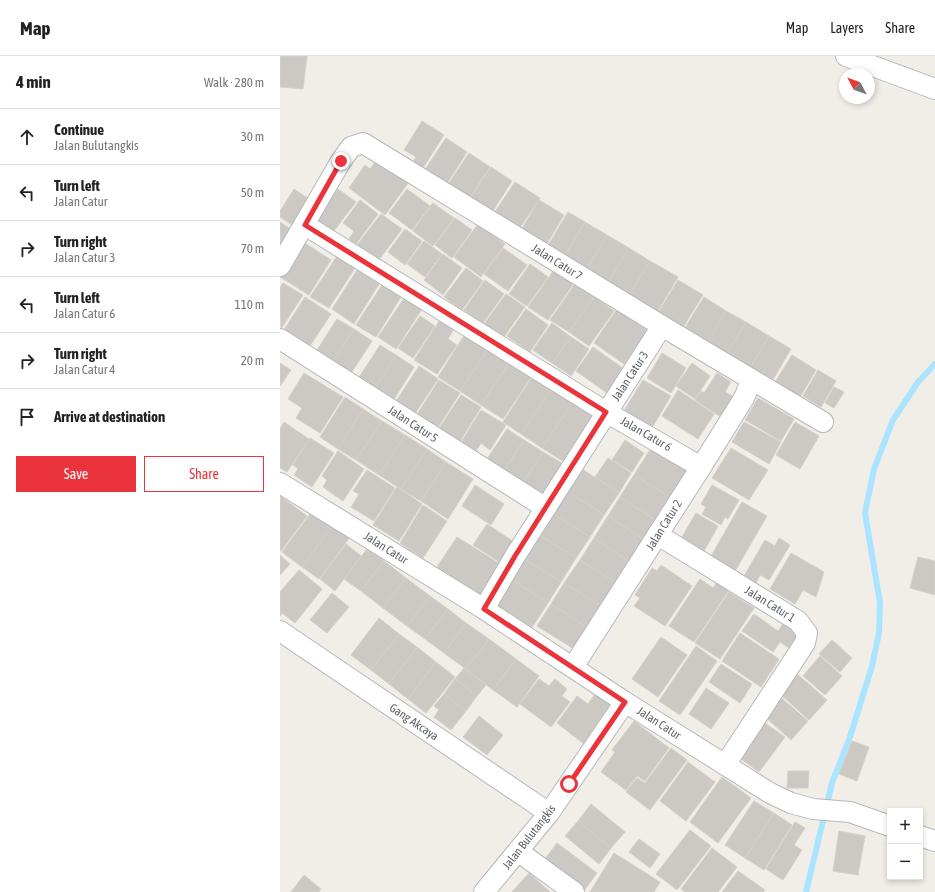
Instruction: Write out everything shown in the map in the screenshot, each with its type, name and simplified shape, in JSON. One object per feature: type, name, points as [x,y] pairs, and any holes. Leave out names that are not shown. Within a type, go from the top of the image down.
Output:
[{"type":"street","points":[[846,56],[935,89]]},
{"type":"street","name":"Jalan Catur 7","points":[[305,225],[346,153],[352,147],[363,143],[662,326],[823,422]]},
{"type":"street","points":[[280,266],[305,225]]},
{"type":"street","name":"Jalan Catur 6","points":[[305,225],[606,412],[701,467]]},
{"type":"street","name":"Jalan Catur 3","points":[[484,609],[606,412],[662,326]]},
{"type":"street","name":"Jalan Catur 5","points":[[280,339],[546,508]]},
{"type":"street","name":"Jalan Catur 2","points":[[574,668],[744,398],[752,380]]},
{"type":"street","name":"Jalan Catur","points":[[280,483],[484,609],[625,702],[770,793],[791,803],[813,809],[850,812],[887,825]]},
{"type":"street","name":"Jalan Catur 1","points":[[658,535],[798,621],[807,633],[805,642],[725,765]]},
{"type":"street","name":"Gang Akcaya","points":[[280,631],[549,813]]},
{"type":"street","name":"Jalan Bulutangkis","points":[[484,892],[519,852],[549,813],[625,702]]},
{"type":"street","points":[[923,837],[935,840]]},
{"type":"street","points":[[519,852],[574,892]]},
{"type":"building","points":[[280,56],[307,56],[303,89],[280,87]]},
{"type":"building","points":[[422,121],[444,135],[423,168],[413,162],[416,157],[404,150]]},
{"type":"building","points":[[446,138],[467,152],[446,185],[424,171]]},
{"type":"building","points":[[469,153],[490,167],[468,200],[447,186]]},
{"type":"building","points":[[378,159],[409,182],[385,215],[349,188],[365,165],[370,169]]},
{"type":"building","points":[[491,167],[512,181],[491,214],[469,200]]},
{"type":"building","points":[[515,182],[540,198],[517,232],[492,216]]},
{"type":"building","points":[[294,189],[312,201],[295,227],[280,217],[280,211]]},
{"type":"building","points":[[338,189],[356,202],[333,232],[315,219]]},
{"type":"building","points":[[407,189],[430,206],[412,230],[389,213]]},
{"type":"building","points":[[360,200],[378,214],[356,244],[349,239],[354,231],[343,223]]},
{"type":"building","points":[[539,200],[564,215],[545,247],[520,232]]},
{"type":"building","points":[[433,203],[454,218],[433,246],[413,231]]},
{"type":"building","points":[[568,212],[585,222],[563,259],[546,249]]},
{"type":"building","points":[[381,214],[402,229],[378,261],[357,245]]},
{"type":"building","points":[[455,218],[472,230],[452,258],[435,245]]},
{"type":"building","points":[[280,222],[295,232],[280,255]]},
{"type":"building","points":[[585,222],[607,235],[585,272],[563,259]]},
{"type":"building","points":[[478,224],[505,244],[481,277],[454,257]]},
{"type":"building","points":[[405,229],[422,241],[405,265],[388,252]]},
{"type":"building","points":[[607,235],[629,248],[607,285],[585,272]]},
{"type":"building","points":[[302,241],[331,260],[309,295],[280,277]]},
{"type":"building","points":[[424,241],[442,254],[425,277],[407,264]]},
{"type":"building","points":[[503,248],[527,265],[508,291],[484,274]]},
{"type":"building","points":[[629,248],[650,261],[628,297],[607,285]]},
{"type":"building","points":[[443,254],[462,268],[443,295],[424,280]]},
{"type":"building","points":[[337,256],[355,268],[329,308],[310,297]]},
{"type":"building","points":[[650,261],[678,277],[656,314],[628,297]]},
{"type":"building","points":[[530,264],[548,277],[527,306],[509,294]]},
{"type":"building","points":[[466,268],[483,281],[462,310],[444,297]]},
{"type":"building","points":[[357,270],[379,284],[354,324],[332,309]]},
{"type":"building","points":[[554,270],[574,283],[548,320],[528,307]]},
{"type":"building","points":[[485,280],[504,294],[483,323],[464,310]]},
{"type":"building","points":[[678,280],[703,295],[682,329],[657,315]]},
{"type":"building","points":[[283,283],[303,295],[281,329],[280,288]]},
{"type":"building","points":[[575,284],[594,297],[569,332],[550,320]]},
{"type":"building","points":[[382,285],[401,297],[376,337],[356,325]]},
{"type":"building","points":[[506,294],[525,307],[504,337],[484,324]]},
{"type":"building","points":[[305,297],[331,314],[310,346],[284,330]]},
{"type":"building","points":[[405,297],[422,309],[396,349],[378,337]]},
{"type":"building","points":[[594,297],[614,311],[589,346],[569,332]]},
{"type":"building","points":[[704,297],[726,311],[706,345],[683,331]]},
{"type":"building","points":[[526,309],[548,325],[530,352],[507,336]]},
{"type":"building","points":[[617,309],[648,331],[624,364],[594,343]]},
{"type":"building","points":[[726,311],[746,322],[725,356],[706,345]]},
{"type":"building","points":[[420,316],[435,326],[413,358],[398,348]]},
{"type":"building","points":[[337,319],[354,329],[332,363],[315,353]]},
{"type":"building","points":[[440,320],[454,329],[448,339],[457,345],[437,374],[414,360]]},
{"type":"building","points":[[746,322],[769,336],[749,370],[725,356]]},
{"type":"building","points":[[552,323],[571,337],[552,363],[533,350]]},
{"type":"building","points":[[354,329],[372,341],[350,375],[332,363]]},
{"type":"building","points":[[467,331],[490,346],[460,391],[438,377]]},
{"type":"building","points":[[769,336],[791,349],[771,383],[749,370]]},
{"type":"building","points":[[571,337],[589,349],[571,376],[552,363]]},
{"type":"building","points":[[380,345],[396,355],[375,389],[358,379]]},
{"type":"building","points":[[490,346],[511,360],[481,405],[460,391]]},
{"type":"building","points":[[593,347],[624,369],[607,393],[576,371]]},
{"type":"building","points":[[662,353],[686,368],[671,393],[647,378]]},
{"type":"building","points":[[396,355],[414,367],[393,401],[375,389]]},
{"type":"building","points":[[792,355],[816,370],[799,399],[774,384]]},
{"type":"building","points":[[511,360],[533,374],[503,419],[481,405]]},
{"type":"building","points":[[280,363],[291,370],[280,386]]},
{"type":"building","points":[[692,363],[710,376],[695,399],[676,386]]},
{"type":"building","points":[[419,366],[438,379],[414,415],[395,403]]},
{"type":"building","points":[[818,370],[836,381],[821,407],[803,396]]},
{"type":"building","points":[[304,373],[343,397],[320,433],[296,418],[302,408],[288,399]]},
{"type":"building","points":[[717,373],[731,382],[725,392],[734,397],[721,417],[695,400],[701,391],[704,393]]},
{"type":"building","points":[[534,374],[553,386],[521,434],[503,422]]},
{"type":"building","points":[[439,380],[460,393],[437,429],[416,416]]},
{"type":"building","points":[[643,380],[671,396],[650,431],[622,414]]},
{"type":"building","points":[[553,386],[574,400],[542,448],[521,434]]},
{"type":"building","points":[[834,387],[844,392],[834,408],[825,403]]},
{"type":"building","points":[[678,390],[714,414],[698,439],[662,416]]},
{"type":"building","points":[[461,395],[481,407],[459,443],[438,430]]},
{"type":"building","points":[[345,397],[363,409],[338,449],[320,437]]},
{"type":"building","points":[[758,398],[794,419],[781,441],[745,420]]},
{"type":"building","points":[[574,400],[598,415],[566,463],[542,448]]},
{"type":"building","points":[[363,409],[382,421],[356,460],[338,449]]},
{"type":"building","points":[[481,410],[506,425],[490,450],[481,443],[475,453],[460,444]]},
{"type":"building","points":[[382,421],[405,435],[379,475],[356,460]]},
{"type":"building","points":[[284,422],[309,439],[287,472],[280,468],[280,429]]},
{"type":"building","points":[[744,422],[781,442],[769,464],[732,442]]},
{"type":"building","points":[[795,422],[819,436],[800,469],[776,455]]},
{"type":"building","points":[[507,429],[524,440],[504,471],[487,459]]},
{"type":"building","points":[[405,435],[427,449],[401,489],[379,475]]},
{"type":"building","points":[[310,438],[334,453],[312,487],[294,475],[298,469],[293,465]]},
{"type":"building","points":[[524,440],[543,452],[523,483],[504,471]]},
{"type":"building","points":[[625,440],[644,453],[632,472],[612,460]]},
{"type":"building","points":[[651,448],[688,471],[671,498],[634,475]]},
{"type":"building","points":[[731,448],[768,470],[749,500],[712,478]]},
{"type":"building","points":[[427,449],[446,462],[421,501],[401,489]]},
{"type":"building","points":[[338,451],[364,469],[343,501],[323,487],[327,480],[322,476]]},
{"type":"building","points":[[543,452],[565,465],[544,497],[523,483]]},
{"type":"building","points":[[608,458],[631,473],[619,493],[595,477]]},
{"type":"building","points":[[446,462],[473,479],[448,519],[421,501]]},
{"type":"building","points":[[582,469],[619,493],[604,515],[567,491]]},
{"type":"building","points":[[367,470],[395,488],[374,521],[351,507],[359,494],[353,491]]},
{"type":"building","points":[[634,475],[671,498],[657,521],[620,497]]},
{"type":"building","points":[[475,485],[504,504],[491,525],[462,506]]},
{"type":"building","points":[[712,485],[739,500],[728,519],[725,517],[721,525],[702,514],[706,507],[701,504]]},
{"type":"building","points":[[397,487],[422,504],[399,541],[373,525]]},
{"type":"building","points":[[567,491],[604,515],[590,537],[553,514]]},
{"type":"building","points":[[280,496],[307,516],[281,551],[280,551]]},
{"type":"building","points":[[620,497],[657,521],[645,540],[608,516]]},
{"type":"building","points":[[742,502],[767,516],[734,573],[710,558]]},
{"type":"building","points":[[423,505],[447,521],[423,558],[400,543]]},
{"type":"building","points":[[313,510],[333,525],[302,567],[282,552]]},
{"type":"building","points":[[696,513],[718,526],[702,555],[679,542]]},
{"type":"building","points":[[553,514],[590,537],[576,558],[539,535]]},
{"type":"building","points":[[608,516],[645,540],[630,562],[594,538]]},
{"type":"building","points":[[487,524],[514,542],[501,563],[473,545]]},
{"type":"building","points":[[333,525],[350,537],[319,579],[302,567]]},
{"type":"building","points":[[539,535],[576,558],[561,582],[524,559]]},
{"type":"building","points":[[457,537],[500,564],[480,595],[437,567]]},
{"type":"building","points":[[594,538],[630,562],[617,583],[580,560]]},
{"type":"building","points":[[779,538],[790,545],[769,580],[760,575],[756,583],[744,576],[765,540],[775,546]]},
{"type":"building","points":[[346,544],[361,556],[335,591],[320,579]]},
{"type":"building","points":[[367,549],[384,561],[361,591],[344,579]]},
{"type":"building","points":[[791,553],[824,572],[816,597],[803,590],[795,604],[770,589]]},
{"type":"building","points":[[280,555],[290,564],[280,575]]},
{"type":"building","points":[[918,557],[935,561],[935,595],[910,588]]},
{"type":"building","points":[[524,559],[561,582],[548,603],[511,579]]},
{"type":"building","points":[[580,560],[617,583],[602,607],[564,583]]},
{"type":"building","points":[[384,561],[406,578],[383,608],[361,591]]},
{"type":"building","points":[[661,565],[692,586],[665,626],[634,606],[640,598],[635,595],[652,568],[657,571]]},
{"type":"building","points":[[299,570],[322,589],[295,623],[282,613],[280,616],[280,592]]},
{"type":"building","points":[[406,578],[430,596],[407,626],[383,608]]},
{"type":"building","points":[[511,579],[548,603],[531,629],[494,606]]},
{"type":"building","points":[[700,579],[713,588],[717,582],[729,590],[694,642],[669,626]]},
{"type":"building","points":[[564,583],[602,607],[588,628],[551,604]]},
{"type":"building","points":[[729,592],[754,608],[720,659],[695,643]]},
{"type":"building","points":[[332,593],[349,607],[327,633],[310,620]]},
{"type":"building","points":[[430,596],[448,609],[425,639],[407,626]]},
{"type":"building","points":[[551,604],[588,628],[574,649],[537,626]]},
{"type":"building","points":[[448,609],[466,623],[444,653],[425,639]]},
{"type":"building","points":[[754,614],[778,631],[783,624],[798,634],[789,648],[780,642],[773,652],[742,631]]},
{"type":"building","points":[[379,618],[399,634],[371,670],[351,655]]},
{"type":"building","points":[[466,623],[489,639],[466,669],[444,653]]},
{"type":"building","points":[[740,633],[779,659],[761,687],[722,661]]},
{"type":"building","points":[[399,634],[417,647],[389,684],[371,670]]},
{"type":"building","points":[[661,637],[687,655],[658,697],[632,679]]},
{"type":"building","points":[[489,639],[516,659],[493,690],[466,669]]},
{"type":"building","points":[[832,640],[852,658],[840,672],[819,654]]},
{"type":"building","points":[[696,646],[717,661],[680,715],[659,701]]},
{"type":"building","points":[[417,647],[436,662],[408,699],[389,684]]},
{"type":"building","points":[[820,656],[842,676],[825,695],[803,676]]},
{"type":"building","points":[[516,659],[539,676],[517,707],[493,690]]},
{"type":"building","points":[[436,662],[455,677],[426,713],[408,699]]},
{"type":"building","points":[[721,664],[752,684],[740,703],[709,682]]},
{"type":"building","points":[[464,668],[486,685],[477,696],[455,679]]},
{"type":"building","points":[[796,673],[827,700],[809,720],[779,693]]},
{"type":"building","points":[[455,679],[477,696],[466,711],[444,694]]},
{"type":"building","points":[[539,679],[549,686],[555,679],[567,689],[562,696],[570,702],[551,727],[520,704]]},
{"type":"building","points":[[706,688],[729,703],[711,729],[689,714]]},
{"type":"building","points":[[444,694],[466,711],[451,730],[434,717],[439,710],[434,706]]},
{"type":"building","points":[[595,694],[612,707],[584,744],[557,723],[577,696],[588,704]]},
{"type":"building","points":[[779,696],[808,721],[791,740],[763,715]]},
{"type":"building","points":[[479,716],[503,735],[487,755],[463,737]]},
{"type":"building","points":[[634,721],[669,748],[645,781],[637,776],[626,790],[601,772],[615,752],[612,750]]},
{"type":"building","points":[[762,721],[785,737],[759,772],[737,756]]},
{"type":"building","points":[[852,741],[869,747],[857,781],[839,774]]},
{"type":"building","points":[[671,748],[687,760],[650,810],[626,792],[637,778],[645,783]]},
{"type":"building","points":[[688,762],[715,782],[686,821],[660,801]]},
{"type":"building","points":[[788,771],[809,771],[808,788],[787,788]]},
{"type":"building","points":[[722,777],[751,798],[718,843],[690,822]]},
{"type":"building","points":[[754,801],[774,813],[745,858],[725,845]]},
{"type":"building","points":[[591,804],[625,832],[611,848],[578,821]]},
{"type":"building","points":[[774,813],[792,825],[764,870],[745,858]]},
{"type":"building","points":[[578,821],[611,848],[599,864],[565,836]]},
{"type":"building","points":[[795,822],[805,828],[794,845],[802,850],[783,880],[766,869]]},
{"type":"building","points":[[690,830],[711,846],[677,890],[656,874]]},
{"type":"building","points":[[839,831],[865,836],[858,875],[833,871]]},
{"type":"building","points":[[639,839],[660,854],[650,868],[629,852]]},
{"type":"building","points":[[557,843],[597,873],[583,892],[542,863]]},
{"type":"building","points":[[712,848],[737,867],[718,892],[685,892],[681,889]]},
{"type":"building","points":[[614,853],[660,882],[654,892],[590,892]]},
{"type":"building","points":[[738,871],[765,890],[763,892],[722,892]]},
{"type":"building","points":[[529,873],[550,892],[512,892]]},
{"type":"building","points":[[304,875],[321,889],[319,892],[291,892]]},
{"type":"waterway","points":[[806,892],[832,783],[850,737],[872,666],[879,633],[880,603],[865,513],[874,469],[893,420],[918,382],[935,364]]},
{"type":"route","points":[[341,161],[305,225],[464,322],[606,412],[515,556],[484,609],[625,702],[569,784]]}]
